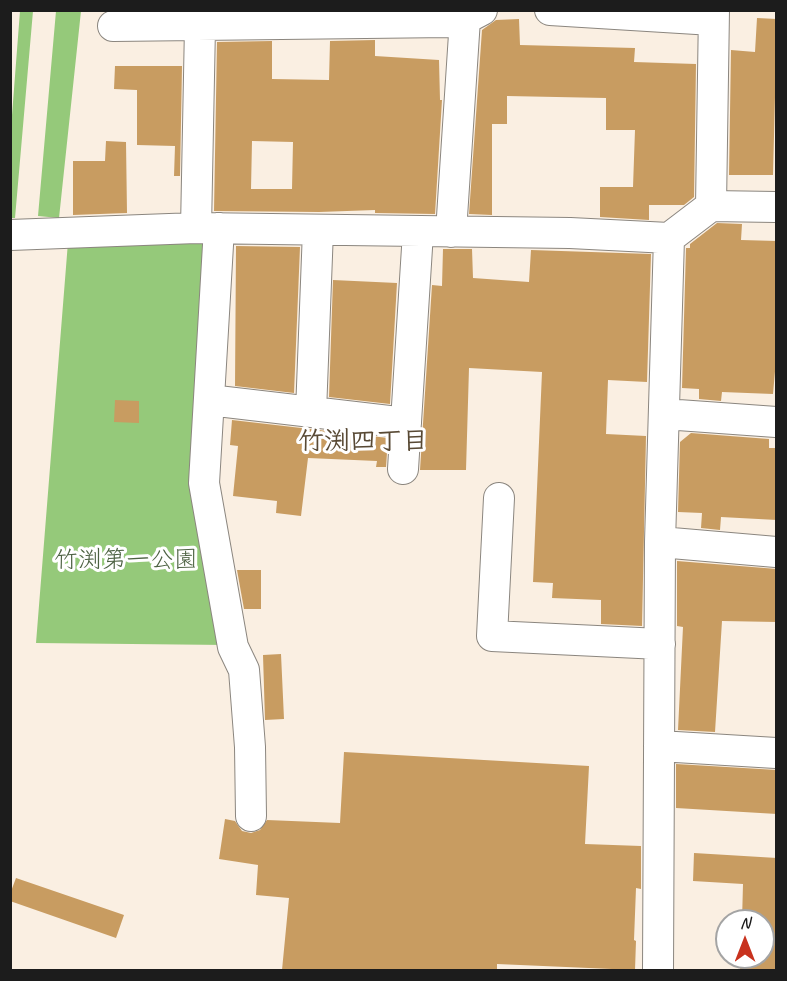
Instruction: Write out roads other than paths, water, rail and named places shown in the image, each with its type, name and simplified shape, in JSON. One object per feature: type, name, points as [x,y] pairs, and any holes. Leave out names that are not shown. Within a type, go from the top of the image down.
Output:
[{"type":"street","points":[[550,10],[713,15],[711,206]]},
{"type":"street","points":[[113,26],[203,20],[449,22],[473,15],[451,232]]},
{"type":"street","points":[[203,20],[209,400],[204,483],[225,591],[233,647],[244,670],[250,747],[251,816]]},
{"type":"street","points":[[10,235],[207,228],[570,233],[669,238],[711,206],[777,207]]},
{"type":"street","points":[[311,412],[318,230]]},
{"type":"street","points":[[403,469],[418,232]]},
{"type":"street","points":[[658,970],[660,542],[669,238]]},
{"type":"street","points":[[209,400],[406,423]]},
{"type":"street","points":[[664,414],[777,422]]},
{"type":"street","points":[[499,498],[492,636],[660,644]]},
{"type":"street","points":[[660,542],[777,552]]},
{"type":"street","points":[[659,746],[777,753]]},
{"type":"district","name":"竹渕四丁目","points":[[363,442]]},
{"type":"park label","name":"竹渕第一公園","points":[[126,561]]}]
